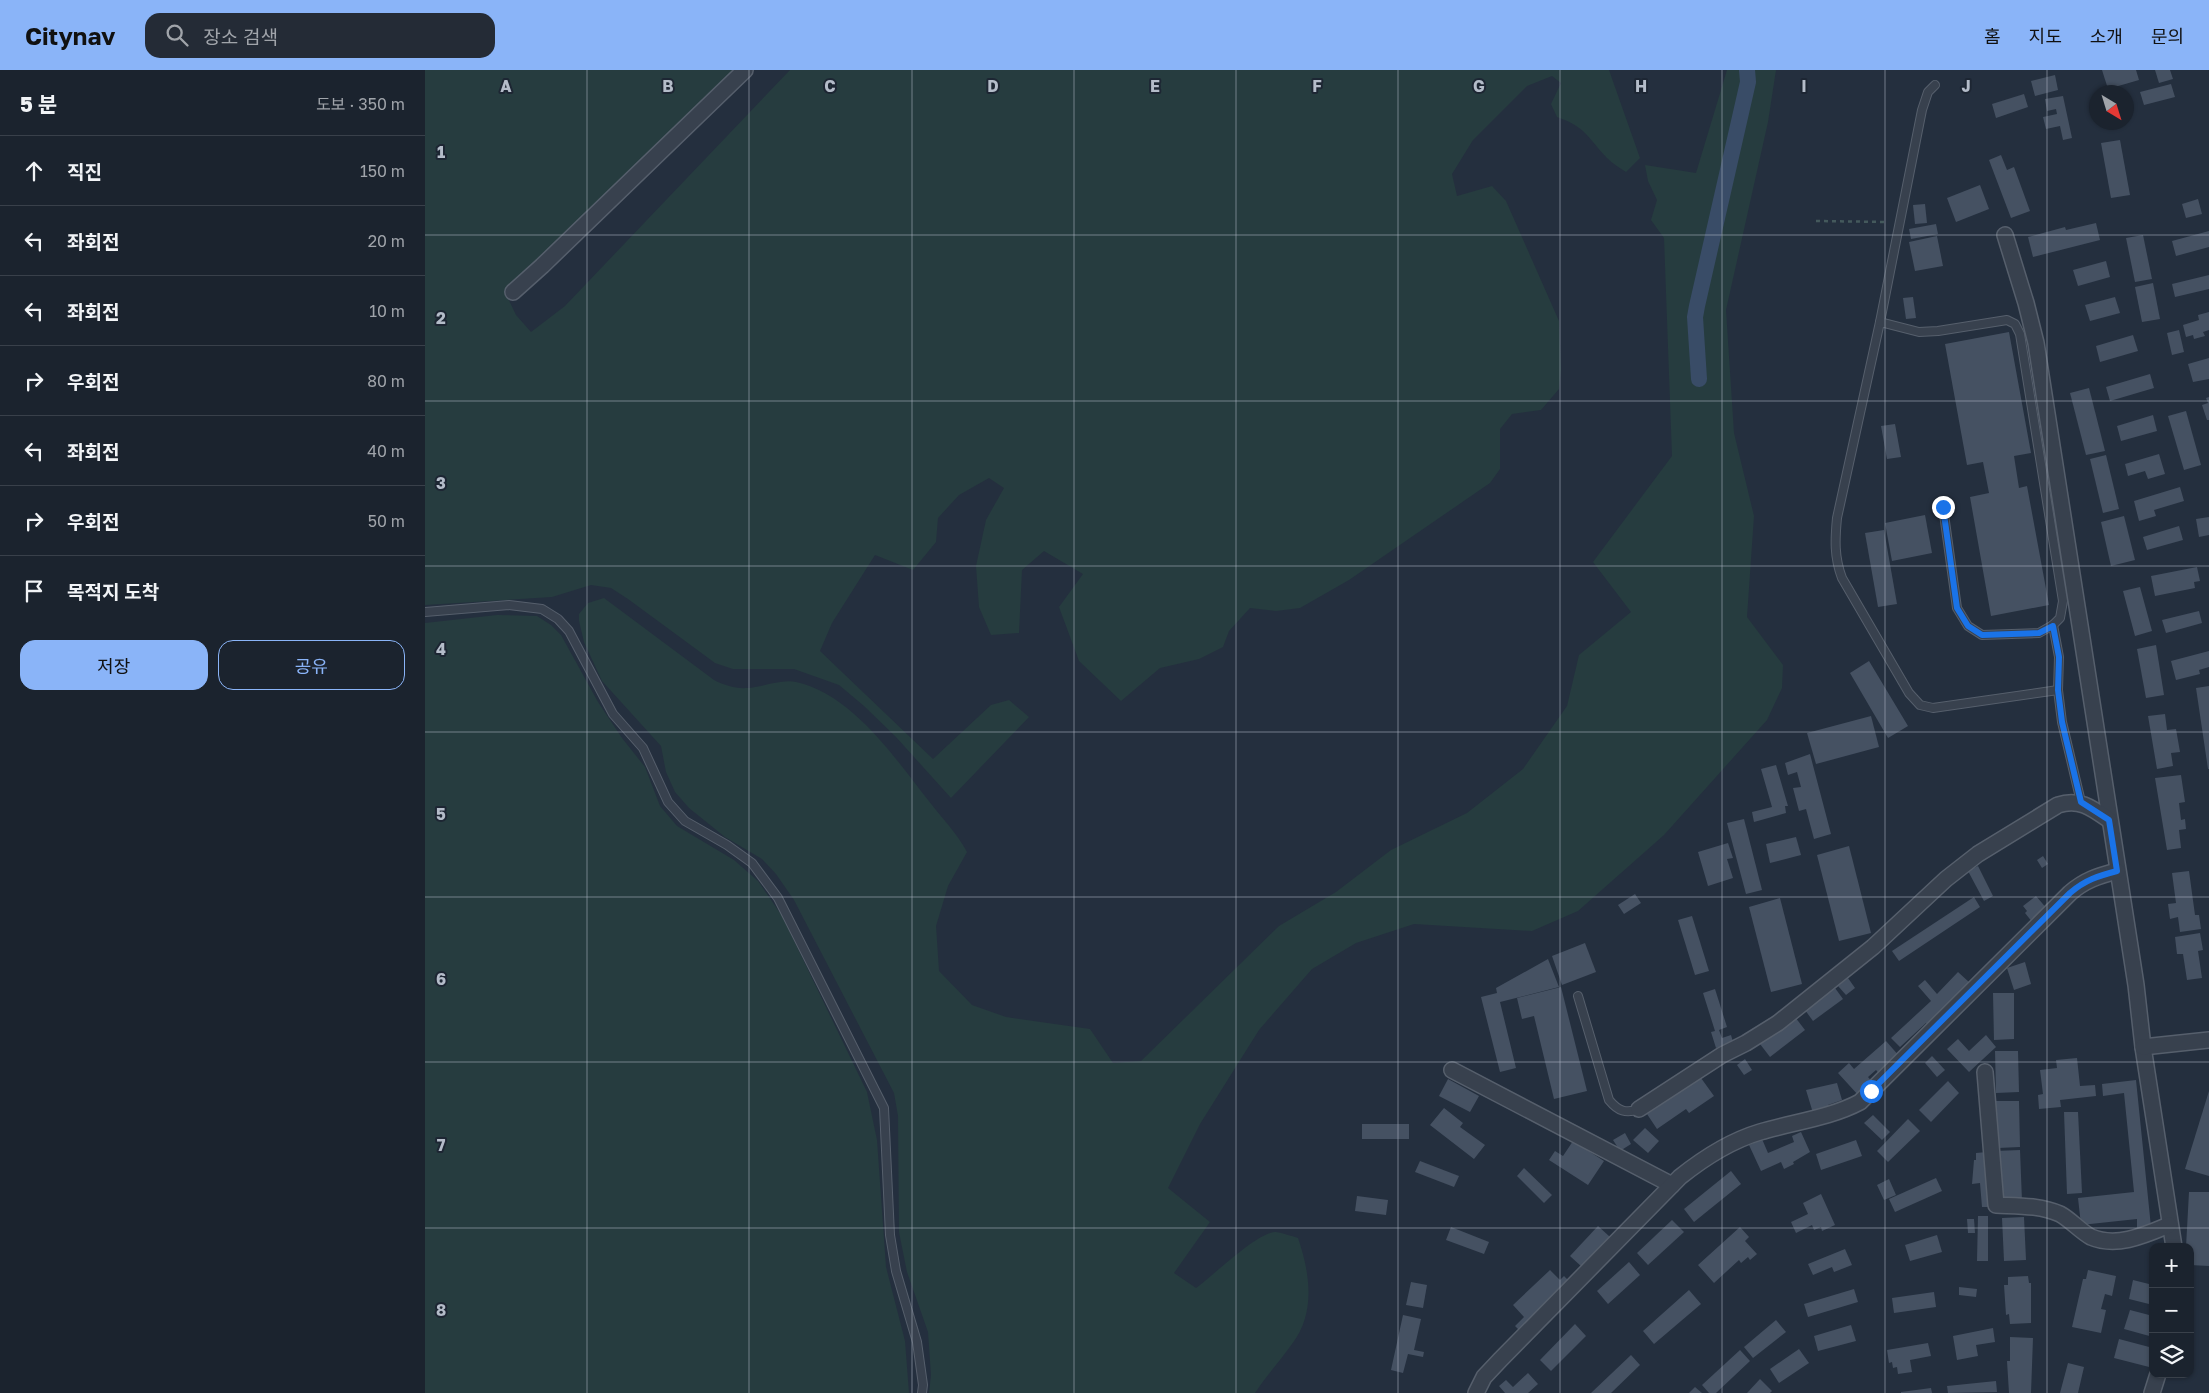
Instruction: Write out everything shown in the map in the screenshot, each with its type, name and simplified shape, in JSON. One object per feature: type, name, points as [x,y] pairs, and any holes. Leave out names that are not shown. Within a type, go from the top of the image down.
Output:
[{"type":"street","points":[[513,292],[745,70]]},
{"type":"street","points":[[2005,235],[2027,303],[2036,343],[2136,985],[2143,1047],[2173,1243]]},
{"type":"street","points":[[1639,1109],[1722,1055],[1746,1044],[1778,1023],[1873,947],[1946,879],[1978,854],[2058,805],[2068,802],[2081,802],[2109,820]]},
{"type":"street","points":[[1476,1393],[1484,1377],[1672,1185],[1707,1156],[1727,1144],[1759,1132],[1846,1110],[1860,1102],[2081,883],[2094,876],[2117,871]]},
{"type":"street","points":[[2143,1047],[2209,1040]]},
{"type":"street","points":[[1452,1070],[1672,1185]]},
{"type":"street","points":[[1985,1072],[1996,1205],[2045,1209],[2060,1214],[2091,1236],[2113,1241],[2137,1238],[2169,1225]]},
{"type":"street","points":[[2152,1393],[2157,1378]]},
{"type":"lane","points":[[1935,85],[1927,92],[1922,110],[1880,322],[1837,518],[1835,544],[1837,566],[1842,578],[1909,694],[1921,705],[1933,708],[2058,690]]},
{"type":"lane","points":[[1880,322],[1919,332],[1938,331],[2007,320],[2015,324],[2021,334],[2063,601],[2059,618],[2053,626],[2039,633],[1982,635],[1968,626],[1957,608],[1943,507]]},
{"type":"lane","points":[[425,612],[509,605],[542,609],[558,618],[569,631],[613,714],[643,748],[667,802],[685,821],[727,845],[752,863],[778,898],[884,1108],[890,1235],[895,1270],[917,1342],[923,1385],[922,1393]]},
{"type":"lane","points":[[2053,626],[2059,657],[2058,690],[2062,722],[2081,802]]},
{"type":"lane","points":[[1578,996],[1609,1100],[1617,1109],[1629,1113],[1639,1109]]},
{"type":"path","points":[[1816,220],[1900,223]]},
{"type":"green space","points":[[425,70],[737,70],[505,292],[516,315],[531,332],[565,306],[790,70],[1609,70],[1640,158],[1626,172],[1607,158],[1581,129],[1557,117],[1551,104],[1561,83],[1552,76],[1527,86],[1473,140],[1452,174],[1457,196],[1492,186],[1506,201],[1559,321],[1561,369],[1559,389],[1541,410],[1512,414],[1500,429],[1500,469],[1490,483],[1349,580],[1300,608],[1276,611],[1250,608],[1229,631],[1223,647],[1199,659],[1160,668],[1121,701],[1079,661],[1059,607],[1083,574],[1044,551],[1022,570],[1019,633],[991,635],[979,607],[976,566],[986,520],[1004,488],[989,478],[959,495],[938,518],[936,542],[913,570],[875,555],[832,623],[820,651],[933,759],[991,705],[1009,700],[1029,717],[951,798],[896,737],[839,685],[794,669],[733,669],[715,663],[611,588],[591,585],[552,597],[425,605]]},
{"type":"green space","points":[[1727,70],[1776,70],[1768,122],[1726,310],[1734,433],[1754,516],[1747,617],[1783,665],[1782,688],[1767,720],[1664,835],[1578,911],[1532,931],[1414,924],[1356,943],[1312,969],[1259,1030],[1200,1124],[1168,1188],[1210,1222],[1174,1273],[1196,1288],[1247,1246],[1268,1234],[1276,1232],[1298,1238],[1308,1279],[1308,1306],[1305,1319],[1300,1332],[1292,1344],[1255,1393],[929,1393],[931,1375],[928,1332],[907,1272],[899,1232],[898,1116],[894,1093],[794,900],[776,874],[762,859],[725,837],[689,808],[675,792],[666,772],[661,746],[602,681],[584,642],[579,614],[588,603],[604,598],[718,682],[743,688],[790,681],[796,682],[817,689],[836,700],[854,714],[886,747],[954,832],[967,852],[948,886],[936,926],[939,971],[972,1005],[1006,1017],[1090,1029],[1113,1063],[1141,1061],[1279,926],[1336,892],[1391,850],[1467,813],[1523,769],[1567,706],[1579,655],[1631,612],[1593,562],[1672,456],[1664,238],[1651,220],[1657,200],[1648,181],[1645,165],[1696,173]]},
{"type":"green space","points":[[497,615],[537,616],[551,625],[561,635],[598,702],[622,738],[645,767],[660,806],[677,826],[734,860],[758,881],[782,916],[867,1092],[877,1140],[886,1267],[905,1341],[909,1393],[425,1393],[425,623]]},
{"type":"building","points":[[2102,70],[2136,70],[2139,80],[2122,85],[2107,85]]},
{"type":"building","points":[[2155,70],[2170,70],[2173,79],[2159,83]]},
{"type":"building","points":[[2055,75],[2058,90],[2035,96],[2031,81]]},
{"type":"building","points":[[2171,84],[2175,97],[2144,105],[2140,92]]},
{"type":"building","points":[[2024,94],[2028,107],[1996,118],[1992,104]]},
{"type":"building","points":[[2063,96],[2072,138],[2063,140],[2060,126],[2046,129],[2043,117],[2057,114],[2056,109],[2047,111],[2045,99]]},
{"type":"building","points":[[2120,140],[2130,195],[2111,198],[2101,143]]},
{"type":"building","points":[[2001,155],[2007,170],[2014,167],[2030,211],[2011,218],[1989,160]]},
{"type":"building","points":[[1980,185],[1989,209],[1956,222],[1947,198]]},
{"type":"building","points":[[2198,199],[2202,214],[2186,218],[2182,204]]},
{"type":"building","points":[[1925,204],[1927,223],[1915,224],[1913,205]]},
{"type":"building","points":[[2096,223],[2100,240],[2033,257],[2028,237],[2065,227],[2066,230]]},
{"type":"building","points":[[1936,224],[1938,234],[1911,239],[1909,229]]},
{"type":"building","points":[[2209,231],[2209,247],[2176,256],[2172,241]]},
{"type":"building","points":[[2143,235],[2152,279],[2135,282],[2126,238]]},
{"type":"building","points":[[1937,236],[1943,266],[1915,271],[1909,242]]},
{"type":"building","points":[[2106,261],[2110,277],[2078,286],[2073,270]]},
{"type":"building","points":[[2209,275],[2209,289],[2175,297],[2172,284]]},
{"type":"building","points":[[2153,283],[2160,319],[2142,322],[2135,287]]},
{"type":"building","points":[[1913,297],[1916,318],[1906,319],[1903,298]]},
{"type":"building","points":[[2115,297],[2120,313],[2090,321],[2085,305]]},
{"type":"building","points":[[2209,312],[2209,330],[2203,332],[2205,336],[2194,339],[2193,335],[2186,337],[2183,325],[2199,320],[2198,315]]},
{"type":"building","points":[[2179,330],[2184,352],[2172,355],[2167,333]]},
{"type":"building","points":[[2009,332],[2031,453],[2014,456],[2019,488],[2027,486],[2049,605],[1991,616],[1970,497],[1989,493],[1983,462],[1967,465],[1945,344]]},
{"type":"building","points":[[2133,335],[2138,351],[2100,362],[2096,346]]},
{"type":"building","points":[[2209,358],[2209,379],[2193,382],[2188,364]]},
{"type":"building","points":[[2150,374],[2154,388],[2110,401],[2106,387]]},
{"type":"building","points":[[2089,388],[2105,451],[2086,455],[2070,393]]},
{"type":"building","points":[[2209,397],[2209,420],[2207,420],[2202,405],[2208,403],[2206,398]]},
{"type":"building","points":[[2186,411],[2201,465],[2184,470],[2168,416]]},
{"type":"building","points":[[2153,415],[2157,431],[2121,441],[2117,426]]},
{"type":"building","points":[[1895,424],[1901,457],[1887,459],[1881,426]]},
{"type":"building","points":[[2159,454],[2165,474],[2148,479],[2145,471],[2128,476],[2125,464]]},
{"type":"building","points":[[2106,455],[2119,509],[2103,513],[2090,459]]},
{"type":"building","points":[[2180,487],[2184,501],[2154,510],[2156,516],[2139,521],[2134,501]]},
{"type":"building","points":[[1925,515],[1932,553],[1892,561],[1885,523]]},
{"type":"building","points":[[2124,516],[2135,560],[2111,566],[2101,522]]},
{"type":"building","points":[[2209,517],[2209,535],[2199,537],[2196,519]]},
{"type":"building","points":[[2179,526],[2183,540],[2147,550],[2143,537]]},
{"type":"building","points":[[1884,530],[1897,604],[1878,607],[1865,533]]},
{"type":"building","points":[[2197,567],[2200,581],[2194,582],[2195,588],[2155,596],[2151,576]]},
{"type":"building","points":[[2140,587],[2152,631],[2135,636],[2123,591]]},
{"type":"building","points":[[2199,611],[2202,623],[2166,633],[2162,620]]},
{"type":"building","points":[[2156,645],[2164,695],[2146,698],[2137,649]]},
{"type":"building","points":[[2209,651],[2209,667],[2199,670],[2200,674],[2176,680],[2171,661]]},
{"type":"building","points":[[1869,661],[1908,726],[1888,738],[1850,673]]},
{"type":"building","points":[[2209,686],[2209,769],[2208,769],[2196,688]]},
{"type":"building","points":[[2165,714],[2167,730],[2176,729],[2180,752],[2171,753],[2173,766],[2157,769],[2148,716]]},
{"type":"building","points":[[1871,716],[1879,747],[1816,764],[1807,733]]},
{"type":"building","points":[[1810,754],[1831,834],[1814,839],[1806,809],[1799,811],[1793,788],[1801,787],[1797,772],[1788,775],[1785,763]]},
{"type":"building","points":[[1776,765],[1788,806],[1785,806],[1786,813],[1754,822],[1752,812],[1772,807],[1761,769]]},
{"type":"building","points":[[2181,775],[2185,802],[2179,803],[2181,820],[2185,819],[2186,829],[2179,830],[2181,848],[2167,850],[2155,778]]},
{"type":"building","points":[[1744,819],[1762,890],[1746,894],[1727,823]]},
{"type":"building","points":[[1796,837],[1801,855],[1770,863],[1766,844]]},
{"type":"building","points":[[1728,843],[1733,858],[1727,859],[1733,878],[1708,886],[1698,852]]},
{"type":"building","points":[[1849,846],[1871,933],[1839,941],[1817,855]]},
{"type":"building","points":[[2043,856],[2048,864],[2042,868],[2037,860]]},
{"type":"building","points":[[1978,866],[1993,896],[1984,901],[1968,871]]},
{"type":"building","points":[[2189,871],[2195,915],[2199,915],[2201,929],[2180,932],[2178,917],[2170,919],[2168,904],[2176,903],[2172,873]]},
{"type":"building","points":[[1635,894],[1641,903],[1624,914],[1618,905]]},
{"type":"building","points":[[2036,896],[2048,910],[2033,923],[2025,913],[2027,911],[2023,906]]},
{"type":"building","points":[[1974,897],[1980,907],[1899,961],[1892,951]]},
{"type":"building","points":[[1780,898],[1802,984],[1771,992],[1749,907]]},
{"type":"building","points":[[1692,916],[1709,971],[1695,975],[1678,920]]},
{"type":"building","points":[[2200,933],[2203,950],[2198,951],[2202,978],[2187,980],[2183,954],[2177,954],[2175,937]]},
{"type":"building","points":[[1585,943],[1596,972],[1562,985],[1552,956]]},
{"type":"building","points":[[1548,959],[1559,987],[1500,1002],[1516,1068],[1500,1072],[1481,997],[1497,993],[1496,988]]},
{"type":"building","points":[[2025,962],[2031,984],[2014,990],[2007,968]]},
{"type":"building","points":[[1958,972],[1970,983],[1930,1026],[1926,1023],[1900,1047],[1891,1038],[1931,1001],[1918,986],[1925,980],[1937,994]]},
{"type":"building","points":[[1848,978],[1855,988],[1846,995],[1838,986]]},
{"type":"building","points":[[1561,987],[1587,1091],[1554,1099],[1534,1016],[1522,1019],[1517,998]]},
{"type":"building","points":[[1835,988],[1843,999],[1813,1021],[1805,1010]]},
{"type":"building","points":[[1715,989],[1727,1027],[1719,1030],[1722,1038],[1731,1035],[1733,1042],[1716,1048],[1711,1032],[1715,1031],[1703,993]]},
{"type":"building","points":[[1993,993],[2014,993],[2014,1039],[1994,1040]]},
{"type":"building","points":[[1795,1017],[1805,1030],[1770,1057],[1760,1044]]},
{"type":"building","points":[[1986,1035],[1996,1047],[1969,1072],[1947,1049],[1958,1039],[1969,1051]]},
{"type":"building","points":[[1886,1041],[1900,1057],[1881,1076],[1876,1070],[1868,1077],[1873,1083],[1859,1096],[1838,1073],[1849,1063],[1854,1069]]},
{"type":"building","points":[[1995,1051],[2018,1051],[2019,1092],[1996,1093]]},
{"type":"building","points":[[1932,1056],[1945,1070],[1937,1077],[1925,1063]]},
{"type":"building","points":[[2077,1058],[2080,1086],[2095,1085],[2096,1096],[2060,1100],[2061,1107],[2039,1109],[2038,1095],[2043,1094],[2040,1070],[2057,1068],[2056,1060]]},
{"type":"building","points":[[1745,1059],[1752,1070],[1744,1075],[1737,1065]]},
{"type":"building","points":[[1701,1078],[1714,1096],[1689,1113],[1686,1109],[1657,1129],[1647,1114]]},
{"type":"building","points":[[1448,1079],[1479,1096],[1470,1112],[1439,1096]]},
{"type":"building","points":[[2136,1080],[2151,1227],[2137,1228],[2137,1219],[2081,1225],[2078,1198],[2134,1192],[2124,1093],[2103,1096],[2102,1084]]},
{"type":"building","points":[[1948,1081],[1959,1093],[1931,1122],[1919,1110]]},
{"type":"building","points":[[1837,1083],[1842,1100],[1828,1105],[1829,1108],[1813,1113],[1806,1090]]},
{"type":"building","points":[[2209,1091],[2209,1176],[2185,1169]]},
{"type":"building","points":[[1992,1101],[2019,1101],[2020,1147],[1998,1148]]},
{"type":"building","points":[[1444,1108],[1463,1123],[1460,1127],[1485,1145],[1474,1159],[1430,1125]]},
{"type":"building","points":[[2064,1112],[2078,1112],[2082,1193],[2067,1194]]},
{"type":"building","points":[[1873,1115],[1890,1132],[1882,1140],[1864,1123]]},
{"type":"building","points":[[1908,1119],[1920,1131],[1888,1162],[1877,1151]]},
{"type":"building","points":[[1362,1124],[1409,1124],[1409,1139],[1362,1139]]},
{"type":"building","points":[[1645,1128],[1659,1141],[1648,1153],[1633,1140]]},
{"type":"building","points":[[1801,1132],[1810,1152],[1784,1169],[1781,1162],[1761,1171],[1749,1145],[1762,1139],[1768,1153],[1794,1142],[1792,1136]]},
{"type":"building","points":[[1625,1133],[1631,1144],[1620,1151],[1613,1140]]},
{"type":"building","points":[[1856,1140],[1862,1156],[1821,1170],[1816,1154]]},
{"type":"building","points":[[1573,1141],[1604,1161],[1588,1185],[1549,1160],[1555,1151],[1563,1156]]},
{"type":"building","points":[[2020,1150],[2022,1201],[1998,1202],[1995,1151]]},
{"type":"building","points":[[1987,1152],[1990,1207],[1982,1207],[1980,1183],[1972,1184],[1974,1160],[1976,1160],[1976,1153]]},
{"type":"building","points":[[1420,1161],[1459,1176],[1454,1187],[1415,1172]]},
{"type":"building","points":[[1524,1168],[1552,1195],[1544,1203],[1517,1176]]},
{"type":"building","points":[[1731,1171],[1741,1184],[1694,1222],[1684,1209]]},
{"type":"building","points":[[1936,1178],[1942,1191],[1895,1212],[1889,1199]]},
{"type":"building","points":[[1889,1179],[1896,1195],[1884,1200],[1877,1185]]},
{"type":"building","points":[[2189,1192],[2209,1192],[2209,1266],[2194,1265],[2194,1243],[2186,1243]]},
{"type":"building","points":[[1821,1194],[1835,1225],[1822,1231],[1821,1227],[1814,1230],[1812,1225],[1796,1233],[1791,1222],[1808,1214],[1803,1203]]},
{"type":"building","points":[[1357,1196],[1388,1200],[1386,1215],[1355,1211]]},
{"type":"building","points":[[1978,1216],[1988,1216],[1988,1261],[1977,1261]]},
{"type":"building","points":[[2024,1217],[2026,1260],[2004,1261],[2002,1218]]},
{"type":"building","points":[[1967,1219],[1974,1219],[1975,1233],[1968,1233]]},
{"type":"building","points":[[1672,1220],[1684,1232],[1648,1265],[1637,1253]]},
{"type":"building","points":[[1598,1226],[1610,1237],[1582,1267],[1570,1256]]},
{"type":"building","points":[[1451,1227],[1489,1242],[1484,1254],[1446,1240]]},
{"type":"building","points":[[1740,1227],[1749,1237],[1745,1241],[1757,1254],[1750,1260],[1748,1257],[1741,1263],[1739,1260],[1714,1283],[1698,1265]]},
{"type":"building","points":[[1937,1235],[1942,1252],[1910,1261],[1905,1245]]},
{"type":"building","points":[[1845,1249],[1852,1265],[1834,1272],[1832,1267],[1813,1275],[1808,1264]]},
{"type":"building","points":[[1629,1262],[1640,1275],[1608,1304],[1597,1291]]},
{"type":"building","points":[[1550,1270],[1560,1280],[1564,1276],[1573,1285],[1523,1334],[1515,1326],[1524,1317],[1513,1305]]},
{"type":"building","points":[[2088,1270],[2116,1276],[2112,1296],[2105,1294],[2101,1309],[2106,1310],[2101,1333],[2072,1327],[2083,1279],[2086,1279]]},
{"type":"building","points":[[2028,1276],[2029,1283],[2031,1283],[2031,1323],[2010,1324],[2009,1314],[2006,1315],[2004,1285],[2008,1285],[2008,1277]]},
{"type":"building","points":[[2133,1280],[2149,1284],[2149,1304],[2129,1299]]},
{"type":"building","points":[[1411,1282],[1427,1285],[1423,1308],[1406,1305]]},
{"type":"building","points":[[1959,1287],[1977,1289],[1976,1297],[1959,1295]]},
{"type":"building","points":[[1854,1289],[1858,1302],[1808,1317],[1804,1304]]},
{"type":"building","points":[[1689,1290],[1701,1304],[1654,1344],[1643,1331]]},
{"type":"building","points":[[1934,1292],[1936,1307],[1894,1313],[1892,1298]]},
{"type":"building","points":[[2130,1310],[2149,1315],[2149,1336],[2124,1329]]},
{"type":"building","points":[[1403,1315],[1421,1319],[1414,1350],[1424,1352],[1423,1357],[1408,1354],[1403,1373],[1391,1370]]},
{"type":"building","points":[[1776,1320],[1786,1332],[1753,1358],[1744,1347]]},
{"type":"building","points":[[1575,1324],[1586,1336],[1551,1371],[1540,1360]]},
{"type":"building","points":[[1851,1325],[1856,1341],[1818,1351],[1814,1336]]},
{"type":"building","points":[[1993,1328],[1995,1342],[1976,1345],[1978,1356],[1957,1360],[1953,1336]]},
{"type":"building","points":[[2010,1337],[2033,1338],[2031,1393],[2009,1393],[2007,1361],[2010,1361]]},
{"type":"building","points":[[2119,1339],[2149,1347],[2149,1367],[2114,1358]]},
{"type":"building","points":[[1928,1343],[1931,1356],[1910,1360],[1912,1372],[1898,1374],[1897,1367],[1893,1368],[1892,1362],[1889,1363],[1887,1350]]},
{"type":"building","points":[[1799,1349],[1809,1363],[1779,1383],[1770,1369]]},
{"type":"building","points":[[1740,1350],[1750,1361],[1716,1393],[1709,1393],[1702,1385]]},
{"type":"building","points":[[1631,1355],[1640,1365],[1611,1393],[1591,1393]]},
{"type":"building","points":[[2068,1363],[2084,1367],[2078,1393],[2060,1393]]},
{"type":"building","points":[[1528,1373],[1538,1384],[1528,1393],[1505,1393],[1499,1386],[1506,1380],[1513,1387]]},
{"type":"building","points":[[1760,1379],[1772,1391],[1770,1393],[1747,1393]]},
{"type":"building","points":[[1996,1381],[1997,1392],[1948,1393],[1947,1386]]},
{"type":"building","points":[[1695,1387],[1702,1393],[1689,1393]]},
{"type":"building","points":[[1931,1388],[1932,1393],[1901,1393],[1901,1392]]},
{"type":"waterway","points":[[1699,379],[1695,317],[1748,82],[1747,70]]},
{"type":"route","points":[[1871,1091],[2081,883],[2094,876],[2117,871],[2109,820],[2081,802],[2062,722],[2058,690],[2059,657],[2053,626],[2039,633],[1982,635],[1968,626],[1957,608],[1943,507]]}]
